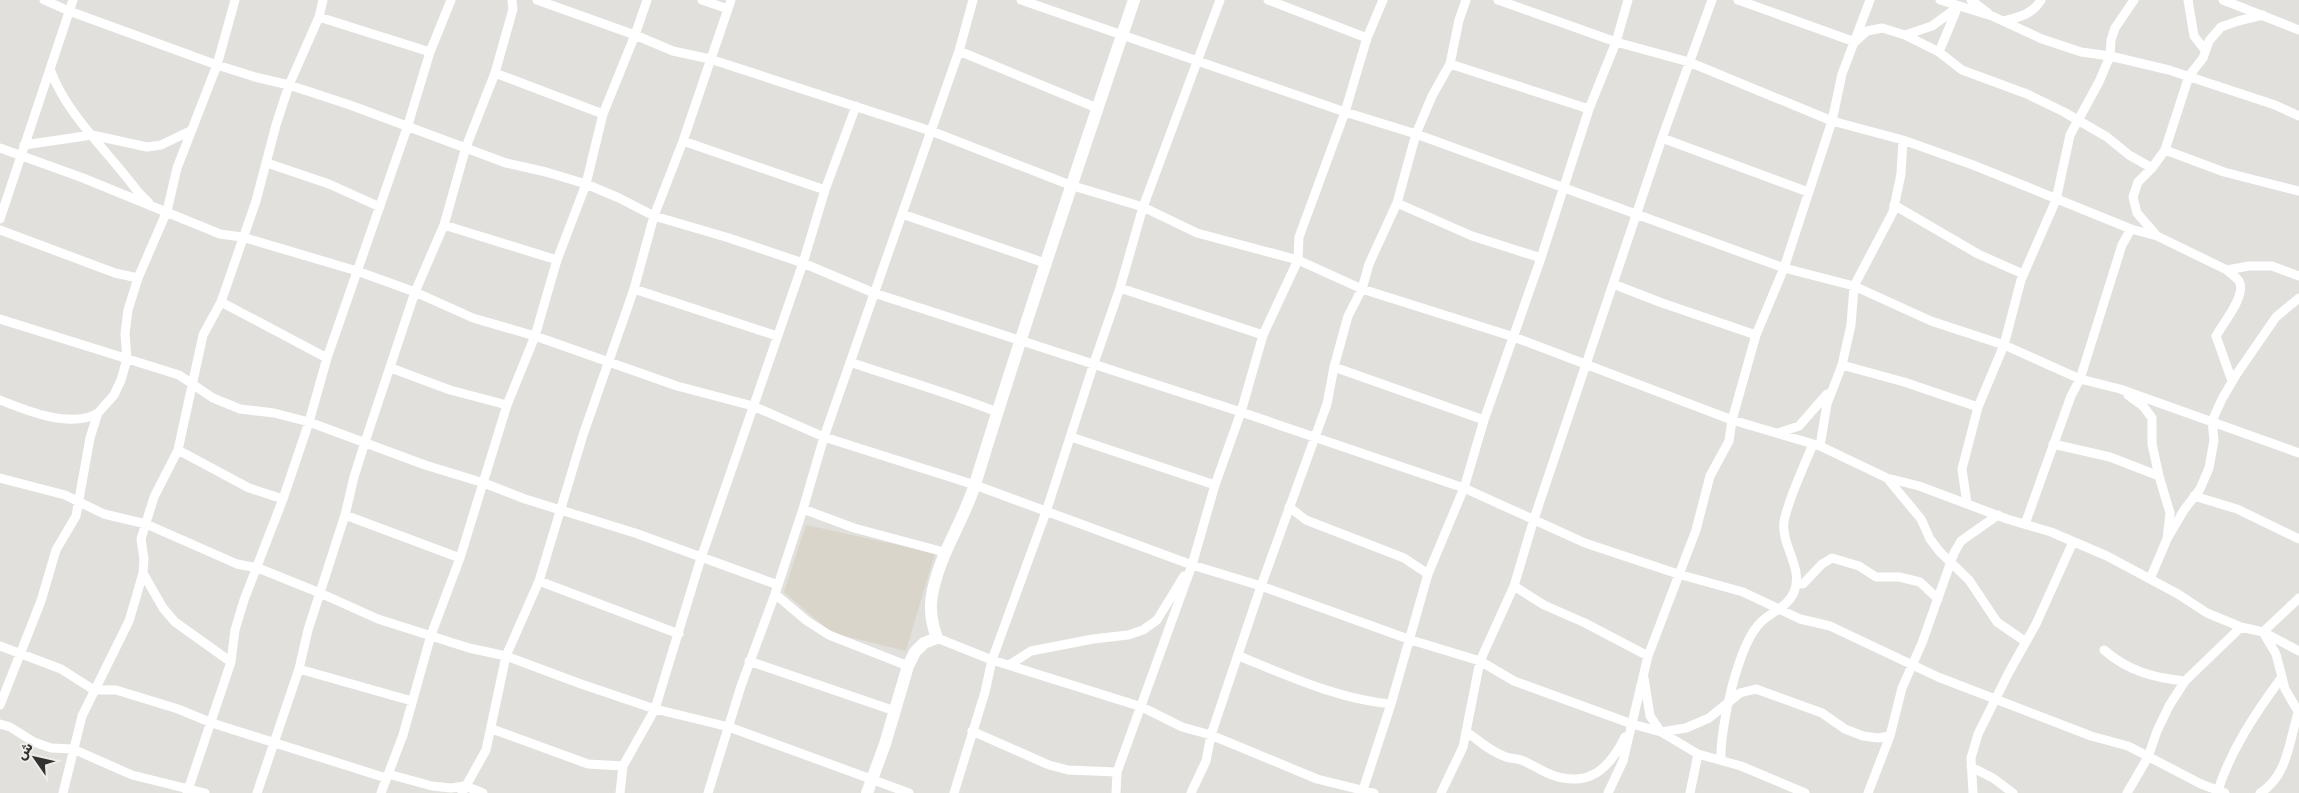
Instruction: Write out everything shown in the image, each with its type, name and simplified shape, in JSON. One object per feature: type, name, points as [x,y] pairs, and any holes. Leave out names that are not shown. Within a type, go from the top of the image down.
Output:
[{"type":"street","points":[[44,0],[69,11],[217,64],[255,77],[289,85],[466,147],[506,163],[586,184],[620,198],[654,216],[729,238],[874,292],[1019,341],[1094,363],[1464,488],[1585,543],[1678,574],[1744,592],[1800,619],[1830,626],[1913,666],[1996,700],[2091,736],[2128,746],[2220,792],[2226,766],[2265,700],[2282,677]]},
{"type":"street","points":[[0,219],[73,0]]},
{"type":"street","points":[[0,400],[34,413],[74,421],[89,418],[98,413],[114,395],[127,359],[125,334],[128,310],[138,278],[167,210],[177,168],[217,64],[235,0]]},
{"type":"street","points":[[63,793],[72,749],[82,716],[129,621],[143,573],[144,559],[141,539],[154,497],[178,450],[194,387],[203,335],[221,302],[256,201],[276,125],[289,85],[319,16],[323,0]]},
{"type":"street","points":[[188,790],[231,662],[235,630],[244,600],[258,568],[283,499],[309,422],[327,358],[408,128],[430,52],[451,0]]},
{"type":"street","points":[[257,793],[272,743],[299,669],[365,442],[415,292],[444,225],[466,147],[495,73],[513,9],[512,0]]},
{"type":"street","points":[[537,0],[673,50],[710,59],[931,131],[1070,185],[1143,208],[1197,233],[1298,260],[1362,289],[1514,337],[1732,420],[1817,445],[1887,478],[1919,486],[2073,542],[2150,579],[2207,613],[2241,627],[2263,632],[2299,651]]},
{"type":"street","points":[[380,793],[397,754],[432,635],[460,558],[507,405],[535,336],[557,260],[586,184],[603,114],[636,35],[647,0]]},
{"type":"street","points":[[463,789],[486,750],[506,656],[540,581],[561,509],[634,289],[654,216],[683,141],[730,4],[702,0]]},
{"type":"street","points":[[708,793],[749,661],[776,590],[803,509],[824,437],[959,51],[973,0]]},
{"type":"street","points":[[1021,0],[1345,112],[1416,134],[1638,213],[1784,268],[1854,286],[1931,321],[2004,345],[2080,379],[2120,389],[2299,453]]},
{"type":"street","points":[[936,638],[931,613],[933,591],[944,552],[975,485],[1019,341],[1070,185],[1134,0]]},
{"type":"street","points":[[954,793],[985,692],[992,660],[1046,512],[1120,288],[1143,208],[1220,0]]},
{"type":"street","points":[[1268,0],[1367,38]]},
{"type":"street","points":[[1116,793],[1117,772],[1192,564],[1215,485],[1241,412],[1263,335],[1298,260],[1299,237],[1345,112],[1367,38],[1383,0]]},
{"type":"street","points":[[1191,793],[1206,761],[1212,735],[1240,656],[1261,586],[1278,544],[1327,404],[1334,367],[1348,316],[1362,289],[1369,264],[1397,203],[1416,134],[1432,96],[1450,64],[1459,20],[1466,0]]},
{"type":"street","points":[[1498,0],[1616,42],[1689,62],[1832,121],[1903,140],[1973,165],[2131,229],[2157,236],[2227,270],[2238,280],[2241,288],[2235,306],[2222,323],[2216,336],[2232,381]]},
{"type":"street","points":[[1363,791],[1391,704],[1428,574],[1464,488],[1484,420],[1541,258],[1589,109],[1616,42],[1628,0]]},
{"type":"street","points":[[1441,793],[1463,747],[1480,662],[1514,586],[1534,519],[1662,138],[1712,0]]},
{"type":"street","points":[[1738,0],[1855,42]]},
{"type":"street","points":[[1608,793],[1623,761],[1648,656],[1696,530],[1710,476],[1729,441],[1732,420],[1756,335],[1784,268],[1832,121],[1842,74],[1870,0]]},
{"type":"street","points":[[1940,0],[1992,16],[2042,39],[2081,52],[2110,56],[2189,76],[2275,105],[2299,116]]},
{"type":"street","points":[[1971,0],[1992,16]]},
{"type":"street","points":[[2003,21],[2022,17],[2035,9],[2041,0]]},
{"type":"street","points":[[1967,504],[1962,469],[1978,407],[2004,345],[2023,274],[2056,200],[2070,135],[2099,82],[2110,56],[2111,40],[2115,28],[2134,0]]},
{"type":"street","points":[[2188,0],[2194,36],[2205,50]]},
{"type":"street","points":[[2223,0],[2299,30]]},
{"type":"street","points":[[1905,35],[1932,26],[1958,7]]},
{"type":"street","points":[[1939,52],[1958,7]]},
{"type":"street","points":[[2157,236],[2137,212],[2133,197],[2138,182],[2152,168],[2165,150],[2189,76],[2202,58],[2209,41],[2221,27],[2263,15]]},
{"type":"street","points":[[319,16],[430,52]]},
{"type":"street","points":[[1855,42],[1866,31],[1882,28],[1905,35],[1939,52],[1962,70],[2027,94],[2079,120],[2107,137],[2129,155],[2152,168]]},
{"type":"street","points":[[959,51],[1097,108]]},
{"type":"street","points":[[1450,64],[1589,109]]},
{"type":"street","points":[[50,68],[56,85],[67,103],[138,192],[153,207]]},
{"type":"street","points":[[495,73],[603,114]]},
{"type":"street","points":[[620,793],[623,766],[655,709],[701,558],[803,264],[825,190],[856,106]]},
{"type":"street","points":[[24,145],[92,135],[147,147],[161,145],[190,131]]},
{"type":"street","points":[[1662,138],[1808,192]]},
{"type":"street","points":[[1721,758],[1720,744],[1728,704],[1746,645],[1760,622],[1780,609],[1794,593],[1797,578],[1785,540],[1784,522],[1817,445],[1827,404],[1842,365],[1851,326],[1854,286],[1894,206],[1901,174],[1903,140]]},
{"type":"street","points":[[683,141],[825,190]]},
{"type":"street","points":[[0,148],[21,154],[153,207],[167,210],[195,225],[220,234],[242,237],[357,271],[415,292],[473,318],[535,336],[677,386],[753,406],[824,437],[975,485],[1192,564],[1261,586],[1410,640],[1480,662],[1514,680],[1632,724],[1661,732],[1698,754],[1721,758],[1806,793]]},
{"type":"street","points":[[2165,150],[2224,172],[2299,190],[2299,195]]},
{"type":"street","points":[[267,163],[329,184],[380,207]]},
{"type":"street","points":[[1397,203],[1472,236],[1541,258]]},
{"type":"street","points":[[1894,206],[1978,254],[2023,274]]},
{"type":"street","points":[[902,214],[1045,263]]},
{"type":"street","points":[[444,225],[557,260]]},
{"type":"street","points":[[2025,524],[2071,396],[2080,379],[2122,245],[2131,229]]},
{"type":"street","points":[[0,230],[115,273],[138,278]]},
{"type":"street","points":[[2227,270],[2249,266],[2272,266],[2299,276]]},
{"type":"street","points":[[1613,284],[1756,335]]},
{"type":"street","points":[[1120,288],[1263,335]]},
{"type":"street","points":[[634,289],[777,336]]},
{"type":"street","points":[[2150,579],[2167,539],[2200,489],[2209,468],[2214,440],[2212,421],[2232,381],[2276,317],[2299,298]]},
{"type":"street","points":[[221,302],[327,358]]},
{"type":"street","points":[[0,319],[179,375],[194,387],[213,398],[240,409],[274,413],[309,422],[425,465],[525,499],[635,533],[701,558],[776,590],[807,621],[829,635],[908,666]]},
{"type":"street","points":[[850,362],[908,383],[957,396],[997,412]]},
{"type":"street","points":[[1842,365],[1904,382],[1978,407]]},
{"type":"street","points":[[1334,367],[1484,420]]},
{"type":"street","points":[[391,368],[450,390],[507,405]]},
{"type":"street","points":[[1778,434],[1799,426],[1818,406],[1835,383]]},
{"type":"street","points":[[2120,389],[2143,406],[2152,418],[2152,444],[2158,476],[2170,513],[2167,539]]},
{"type":"street","points":[[0,705],[21,654],[56,550],[76,516],[90,438],[98,413]]},
{"type":"street","points":[[1071,437],[1215,485]]},
{"type":"street","points":[[2053,444],[2110,457],[2158,476]]},
{"type":"street","points":[[178,450],[249,488],[283,499]]},
{"type":"street","points":[[0,478],[65,495],[104,514],[146,524],[237,564],[258,568],[320,592],[378,618],[469,648],[506,656],[655,709],[729,727],[909,793]]},
{"type":"street","points":[[1887,478],[1921,519],[1930,539],[1950,563],[1969,580],[1997,622],[2026,642]]},
{"type":"street","points":[[2194,496],[2237,509],[2299,539]]},
{"type":"street","points":[[1290,506],[1306,520],[1404,558],[1428,574]]},
{"type":"street","points":[[803,509],[854,528],[944,552]]},
{"type":"street","points":[[345,516],[460,558]]},
{"type":"street","points":[[1868,793],[1890,736],[1902,688],[1913,666],[1950,563],[1961,540],[1998,516]]},
{"type":"street","points":[[1972,792],[1971,758],[1978,734],[2008,672],[2046,603],[2073,542]]},
{"type":"street","points":[[1796,584],[1803,584],[1822,564],[1832,558],[1859,566],[1876,577],[1899,577],[1920,582],[1938,599]]},
{"type":"street","points":[[1009,666],[1031,651],[1093,638],[1128,635],[1143,630],[1157,620],[1192,564]]},
{"type":"street","points":[[143,573],[163,608],[175,622],[231,662]]},
{"type":"street","points":[[540,581],[679,634]]},
{"type":"street","points":[[1514,586],[1544,605],[1585,623],[1648,656]]},
{"type":"street","points":[[2263,632],[2299,598]]},
{"type":"street","points":[[2127,793],[2148,757],[2157,731],[2185,681],[2241,627]]},
{"type":"street","points":[[2260,793],[2276,778],[2286,760],[2299,712],[2285,689],[2276,654],[2263,632]]},
{"type":"street","points":[[867,793],[908,666],[915,652],[924,643],[936,638],[1009,666],[1142,707],[1182,727],[1212,735],[1317,779],[1374,793]]},
{"type":"street","points":[[0,646],[61,669],[94,690],[116,690],[178,709],[212,723],[272,743],[387,776],[432,786],[483,793]]},
{"type":"street","points":[[2104,650],[2113,658],[2136,671],[2161,679],[2185,681]]},
{"type":"street","points":[[1240,656],[1346,696],[1370,702],[1391,704]]},
{"type":"street","points":[[749,661],[895,710]]},
{"type":"street","points":[[299,669],[412,701]]},
{"type":"street","points":[[1644,672],[1650,716],[1661,732]]},
{"type":"street","points":[[1661,732],[1686,728],[1709,718],[1740,693],[1756,689],[1822,713],[1845,729],[1863,736],[1878,738],[1890,736]]},
{"type":"street","points":[[0,724],[10,727],[34,742],[51,748],[72,749],[132,775],[205,793]]},
{"type":"street","points":[[1467,732],[1484,746],[1506,757],[1520,759],[1551,775],[1571,779],[1588,778],[1605,768],[1632,724]]},
{"type":"street","points":[[492,729],[588,764],[623,766]]},
{"type":"street","points":[[972,731],[1049,765],[1068,770],[1117,772]]},
{"type":"street","points":[[1690,793],[1698,754]]},
{"type":"street","points":[[1972,767],[1993,778],[2013,793]]},
{"type":"shaded area","points":[[806,525],[935,553],[906,651],[832,633],[784,592]]}]
